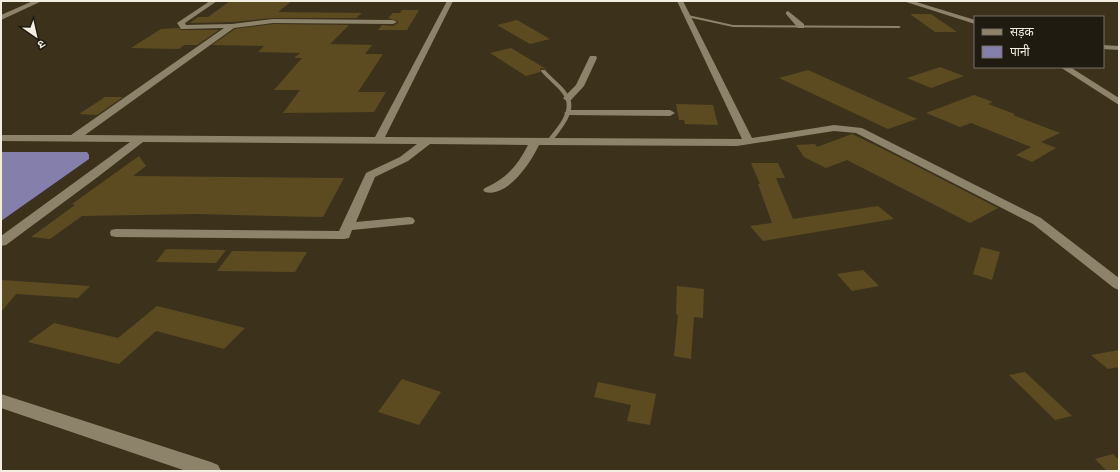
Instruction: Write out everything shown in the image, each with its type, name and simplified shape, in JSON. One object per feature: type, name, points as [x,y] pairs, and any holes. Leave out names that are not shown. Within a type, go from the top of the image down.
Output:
[{"type":"street","points":[[1,18],[39,1]]},
{"type":"street","points":[[214,1],[181,23],[184,27],[232,26],[273,21],[393,22]]},
{"type":"street","points":[[378,141],[450,1]]},
{"type":"street","points":[[680,1],[749,142]]},
{"type":"street","points":[[906,1],[974,22]]},
{"type":"street","points":[[788,13],[801,26]]},
{"type":"street","points":[[74,139],[232,26]]},
{"type":"street","points":[[1104,47],[1119,48]]},
{"type":"street","points":[[568,98],[580,86],[593,58]]},
{"type":"street","points":[[1066,68],[1119,102]]},
{"type":"street","points":[[569,113],[670,113]]},
{"type":"street","points":[[1,138],[737,143],[834,128],[858,130],[1037,221],[1119,285]]},
{"type":"street","points":[[1,242],[95,174],[140,139]]},
{"type":"street","points":[[116,233],[344,235],[370,175],[404,159],[427,141]]},
{"type":"street","points":[[489,190],[501,186],[517,173],[529,155],[535,142]]},
{"type":"street","points":[[348,227],[409,220]]},
{"type":"street","points":[[1,401],[211,471]]},
{"type":"lane","points":[[688,16],[733,26],[899,27]]},
{"type":"lane","points":[[543,71],[571,102],[569,113],[549,142]]},
{"type":"water","points":[[1,152],[87,152],[89,159],[1,221]]},
{"type":"building","points":[[230,1],[292,1],[278,12],[362,13],[356,18],[273,18],[232,22],[190,23],[198,17],[208,17]]},
{"type":"building","points":[[402,10],[419,10],[407,30],[378,30],[382,25],[393,26],[398,23],[398,21],[388,18],[393,13],[400,13]]},
{"type":"building","points":[[910,14],[931,14],[957,32],[935,32]]},
{"type":"building","points":[[517,20],[550,39],[530,44],[497,25]]},
{"type":"building","points":[[273,24],[349,25],[330,44],[372,45],[365,54],[383,54],[358,92],[386,92],[374,112],[283,113],[300,90],[274,90],[302,58],[294,58],[300,53],[258,52],[264,46],[212,45],[235,29]]},
{"type":"building","points":[[179,28],[181,30],[219,30],[197,45],[184,45],[179,49],[131,48],[161,29]]},
{"type":"building","points":[[511,48],[548,70],[541,68],[540,72],[526,76],[490,53]]},
{"type":"building","points":[[940,67],[964,76],[931,88],[907,78]]},
{"type":"building","points":[[808,70],[917,119],[888,129],[779,78]]},
{"type":"building","points":[[974,95],[993,102],[988,104],[1060,133],[1041,142],[1056,148],[1032,162],[1016,155],[1031,147],[971,123],[960,127],[926,113]]},
{"type":"building","points":[[105,97],[123,97],[97,115],[79,114]]},
{"type":"building","points":[[676,104],[713,105],[718,125],[685,124],[684,120],[679,120]]},
{"type":"building","points":[[852,134],[998,208],[970,223],[847,160],[826,168],[804,157],[796,145],[815,144],[817,147]]},
{"type":"building","points":[[139,156],[146,166],[133,176],[344,178],[323,217],[195,214],[82,216],[50,239],[31,237],[75,205],[72,204]]},
{"type":"building","points":[[751,163],[778,163],[785,178],[776,178],[793,219],[878,206],[894,219],[763,241],[750,226],[772,223],[758,184],[760,184]]},
{"type":"building","points":[[981,247],[1000,252],[992,280],[973,274]]},
{"type":"building","points":[[166,249],[226,250],[216,263],[156,262]]},
{"type":"building","points":[[232,251],[307,252],[295,272],[217,271]]},
{"type":"building","points":[[863,270],[879,286],[852,291],[837,274]]},
{"type":"building","points":[[1,280],[90,286],[78,298],[16,294],[1,312]]},
{"type":"building","points":[[677,286],[704,289],[703,318],[694,317],[691,359],[674,356],[678,315],[676,314]]},
{"type":"building","points":[[157,306],[245,328],[224,349],[156,331],[119,364],[28,342],[54,323],[118,338]]},
{"type":"building","points":[[1119,350],[1119,367],[1108,369],[1091,355]]},
{"type":"building","points":[[1025,372],[1072,416],[1055,420],[1009,375]]},
{"type":"building","points":[[402,379],[441,392],[419,425],[378,412]]},
{"type":"building","points":[[598,382],[656,394],[650,425],[627,421],[631,405],[594,397]]},
{"type":"building","points":[[1113,454],[1119,460],[1119,471],[1107,471],[1095,459]]}]
